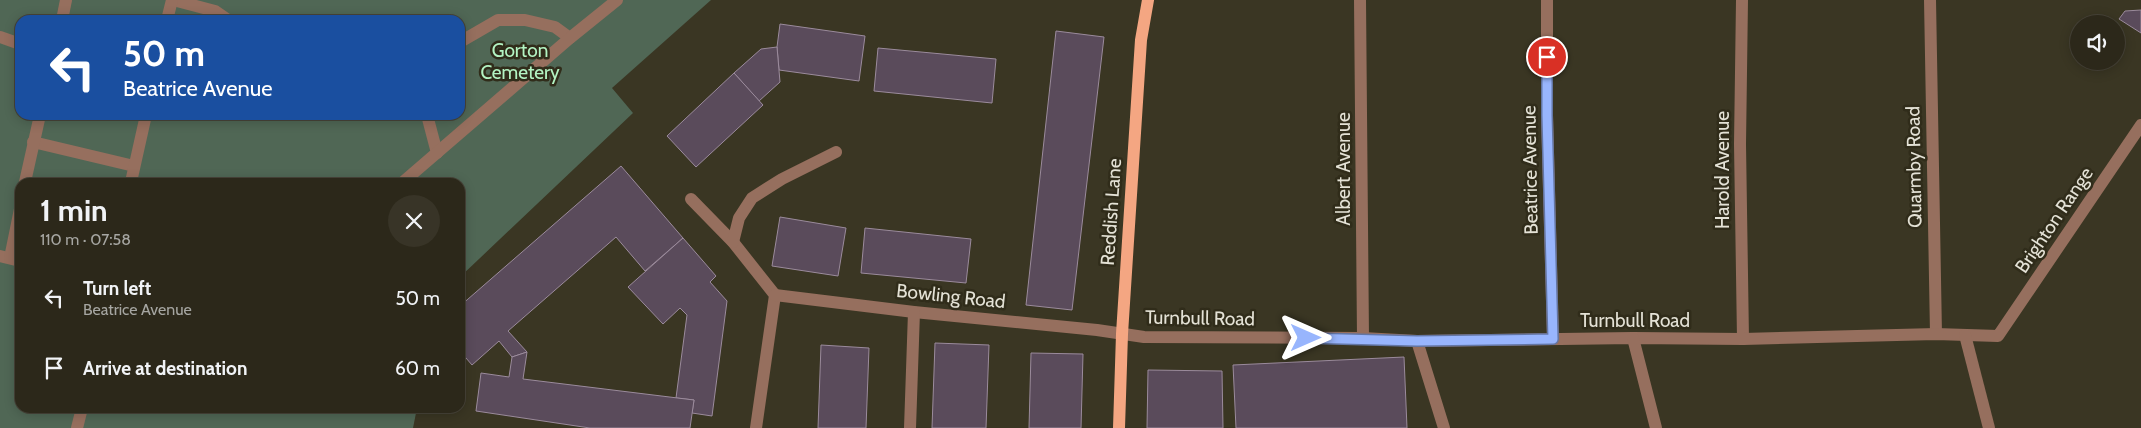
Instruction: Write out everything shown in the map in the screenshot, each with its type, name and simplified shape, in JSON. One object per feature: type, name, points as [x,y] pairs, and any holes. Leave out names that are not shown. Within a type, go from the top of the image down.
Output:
[{"type":"main road","name":"Reddish Lane","points":[[1119,428],[1122,334],[1141,40],[1148,0]]},
{"type":"street","points":[[63,15],[66,0]]},
{"type":"street","points":[[168,15],[173,0],[215,11],[221,15]]},
{"type":"street","points":[[408,178],[570,38],[617,0]]},
{"type":"street","name":"Albert Avenue","points":[[1360,0],[1363,338]]},
{"type":"street","name":"Beatrice Avenue","points":[[1547,0],[1547,115],[1553,339]]},
{"type":"street","name":"Harold Avenue","points":[[1742,0],[1740,144],[1743,339]]},
{"type":"street","name":"Quarmby Road","points":[[1930,0],[1936,334]]},
{"type":"street","points":[[465,39],[498,20],[525,20],[555,27],[570,38]]},
{"type":"street","points":[[0,36],[15,42]]},
{"type":"street","points":[[26,178],[39,120]]},
{"type":"street","points":[[132,178],[145,120]]},
{"type":"street","points":[[428,120],[437,153]]},
{"type":"street","name":"Brighton Range","points":[[1998,336],[2140,130]]},
{"type":"street","points":[[33,142],[134,166]]},
{"type":"street","points":[[733,242],[739,218],[752,198],[782,179],[836,152]]},
{"type":"street","points":[[691,199],[733,242],[775,295],[756,428]]},
{"type":"street","points":[[10,258],[15,234]]},
{"type":"street","name":"Bowling Road","points":[[775,295],[1122,334]]},
{"type":"street","points":[[910,428],[914,312]]},
{"type":"street","name":"Turnbull Road","points":[[1122,334],[1144,337],[1363,338],[1417,341],[1633,338],[1743,339],[1936,334],[1998,336]]},
{"type":"street","points":[[1964,335],[1989,428]]},
{"type":"street","points":[[1633,338],[1656,428]]},
{"type":"street","points":[[1417,341],[1444,428]]},
{"type":"street","points":[[77,428],[81,413]]},
{"type":"green space","name":"Gorton Cemetery","points":[[0,0],[711,0],[612,88],[633,113],[465,272],[465,178],[15,178],[15,413],[416,413],[413,428],[0,428]]},
{"type":"building","points":[[2141,10],[2141,33],[2125,23],[2125,15],[2122,15],[2125,11]]},
{"type":"building","points":[[780,24],[865,36],[859,81],[779,70],[777,47]]},
{"type":"building","points":[[1056,31],[1104,37],[1072,310],[1026,305]]},
{"type":"building","points":[[777,47],[780,82],[759,101],[734,73],[761,49]]},
{"type":"building","points":[[878,48],[996,59],[992,103],[874,91]]},
{"type":"building","points":[[734,73],[763,105],[696,167],[667,136]]},
{"type":"building","points":[[621,166],[683,238],[645,271],[616,237],[508,331],[527,352],[512,357],[499,341],[472,365],[465,357],[465,302]]},
{"type":"building","points":[[780,217],[846,228],[838,276],[772,266]]},
{"type":"building","points":[[865,228],[971,239],[966,283],[861,273]]},
{"type":"building","points":[[683,238],[716,276],[710,282],[727,301],[712,416],[692,413],[694,400],[676,398],[687,315],[680,308],[663,324],[628,287]]},
{"type":"building","points":[[935,343],[989,345],[986,428],[932,428]]},
{"type":"building","points":[[821,345],[869,348],[866,428],[818,428]]},
{"type":"building","points":[[527,352],[523,379],[694,400],[690,428],[590,428],[476,411],[481,373],[509,377],[512,357]]},
{"type":"building","points":[[1031,353],[1083,354],[1081,428],[1029,428]]},
{"type":"building","points":[[1404,357],[1407,428],[1236,428],[1233,365]]},
{"type":"building","points":[[1148,370],[1222,371],[1223,428],[1147,428]]},
{"type":"route","points":[[1306,338],[1363,338],[1417,341],[1553,339],[1547,57]]}]
